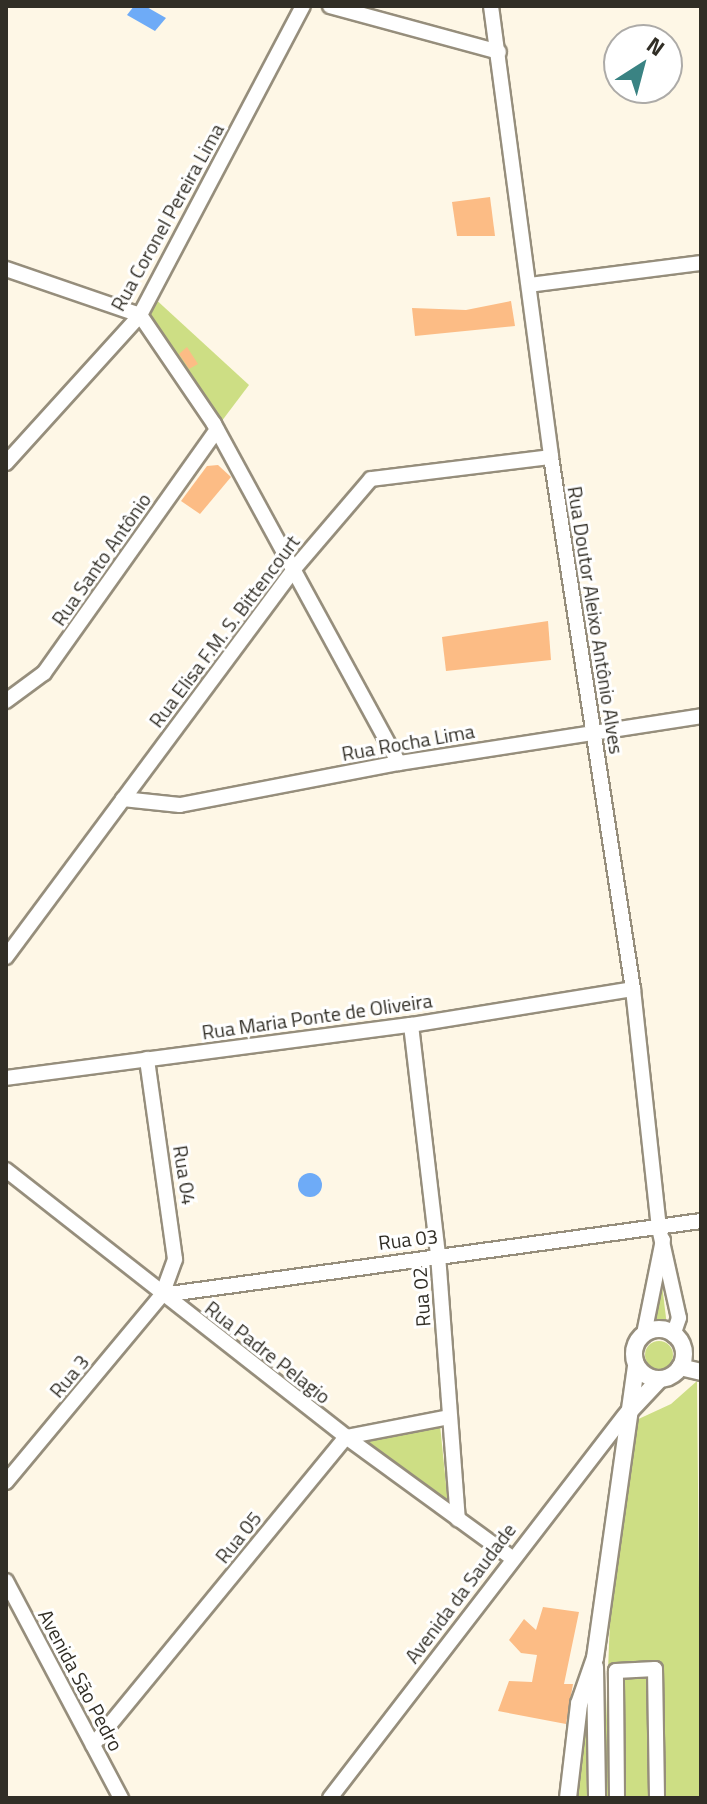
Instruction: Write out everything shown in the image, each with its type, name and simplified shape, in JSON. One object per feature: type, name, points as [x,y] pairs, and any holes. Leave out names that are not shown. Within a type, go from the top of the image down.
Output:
[{"type":"street","name":"Rua Coronel Pereira Lima","points":[[6,463],[140,315],[303,6]]},
{"type":"street","points":[[330,6],[499,52]]},
{"type":"street","name":"Rua Doutor Aleixo Antônio Alves","points":[[491,6],[551,457],[633,989],[661,1234],[679,1318],[677,1339]]},
{"type":"street","points":[[529,285],[701,263]]},
{"type":"street","points":[[6,269],[140,315],[217,430],[399,763]]},
{"type":"street","name":"Rua Santo Antônio","points":[[6,701],[44,673],[217,430]]},
{"type":"street","name":"Rua Elisa F.M. S. Bittencourt","points":[[6,957],[294,569],[371,479],[551,457]]},
{"type":"street","name":"Rua Rocha Lima","points":[[123,799],[180,805],[399,763],[701,716]]},
{"type":"street","name":"Rua Maria Ponte de Oliveira","points":[[6,1078],[411,1025],[633,989]]},
{"type":"street","name":"Rua 02","points":[[411,1025],[438,1255],[458,1519]]},
{"type":"street","name":"Rua 04","points":[[147,1059],[174,1230],[175,1259],[162,1295]]},
{"type":"street","name":"Rua Padre Pelagio","points":[[6,1170],[346,1437],[512,1558]]},
{"type":"street","name":"Rua 03","points":[[162,1295],[438,1255],[661,1234],[701,1221]]},
{"type":"street","name":"Rua Doutor Aleixo Antônio Alves","points":[[644,1334],[661,1234]]},
{"type":"street","name":"Rua 3","points":[[6,1482],[162,1295]]},
{"type":"street","points":[[597,1798],[595,1658],[625,1415],[636,1365],[636,1345],[644,1334],[656,1330],[701,1349]]},
{"type":"street","points":[[677,1339],[680,1367]]},
{"type":"street","points":[[636,1365],[646,1376],[660,1379]]},
{"type":"street","points":[[625,1415],[660,1379],[680,1367],[701,1372]]},
{"type":"street","name":"Avenida da Saudade","points":[[330,1798],[625,1415]]},
{"type":"street","points":[[346,1437],[450,1417]]},
{"type":"street","name":"Rua 05","points":[[93,1745],[346,1437]]},
{"type":"street","name":"Avenida São Pedro","points":[[6,1581],[121,1798]]},
{"type":"street","points":[[568,1798],[579,1704],[595,1658]]},
{"type":"street","points":[[617,1798],[616,1671],[655,1669],[657,1798]]},
{"type":"green space","points":[[152,296],[249,385],[218,426],[142,314]]},
{"type":"green space","points":[[660,1268],[667,1326],[651,1325]]},
{"type":"green space","points":[[659,1341],[669,1345],[673,1355],[669,1365],[659,1369],[649,1365],[645,1355],[649,1345]]},
{"type":"green space","points":[[697,1381],[701,1798],[603,1798],[611,1594],[632,1422],[671,1404]]},
{"type":"green space","points":[[440,1425],[448,1504],[368,1442]]},
{"type":"green space","points":[[586,1722],[587,1798],[576,1798]]},
{"type":"water","points":[[134,6],[145,6],[166,18],[155,31],[127,15]]},
{"type":"water","points":[[310,1173],[319,1176],[322,1185],[319,1194],[310,1197],[301,1194],[298,1185],[301,1176]]},
{"type":"building","points":[[490,197],[495,236],[457,236],[452,202]]},
{"type":"building","points":[[511,301],[515,326],[415,336],[412,308],[466,310]]},
{"type":"building","points":[[187,347],[198,364],[189,369],[179,354]]},
{"type":"building","points":[[218,465],[231,477],[200,514],[181,501],[207,466]]},
{"type":"building","points":[[548,621],[551,660],[446,671],[442,637]]},
{"type":"building","points":[[543,1607],[579,1612],[564,1684],[573,1684],[566,1724],[498,1711],[509,1681],[532,1682],[537,1655],[521,1653],[509,1640],[524,1619],[536,1630]]}]
